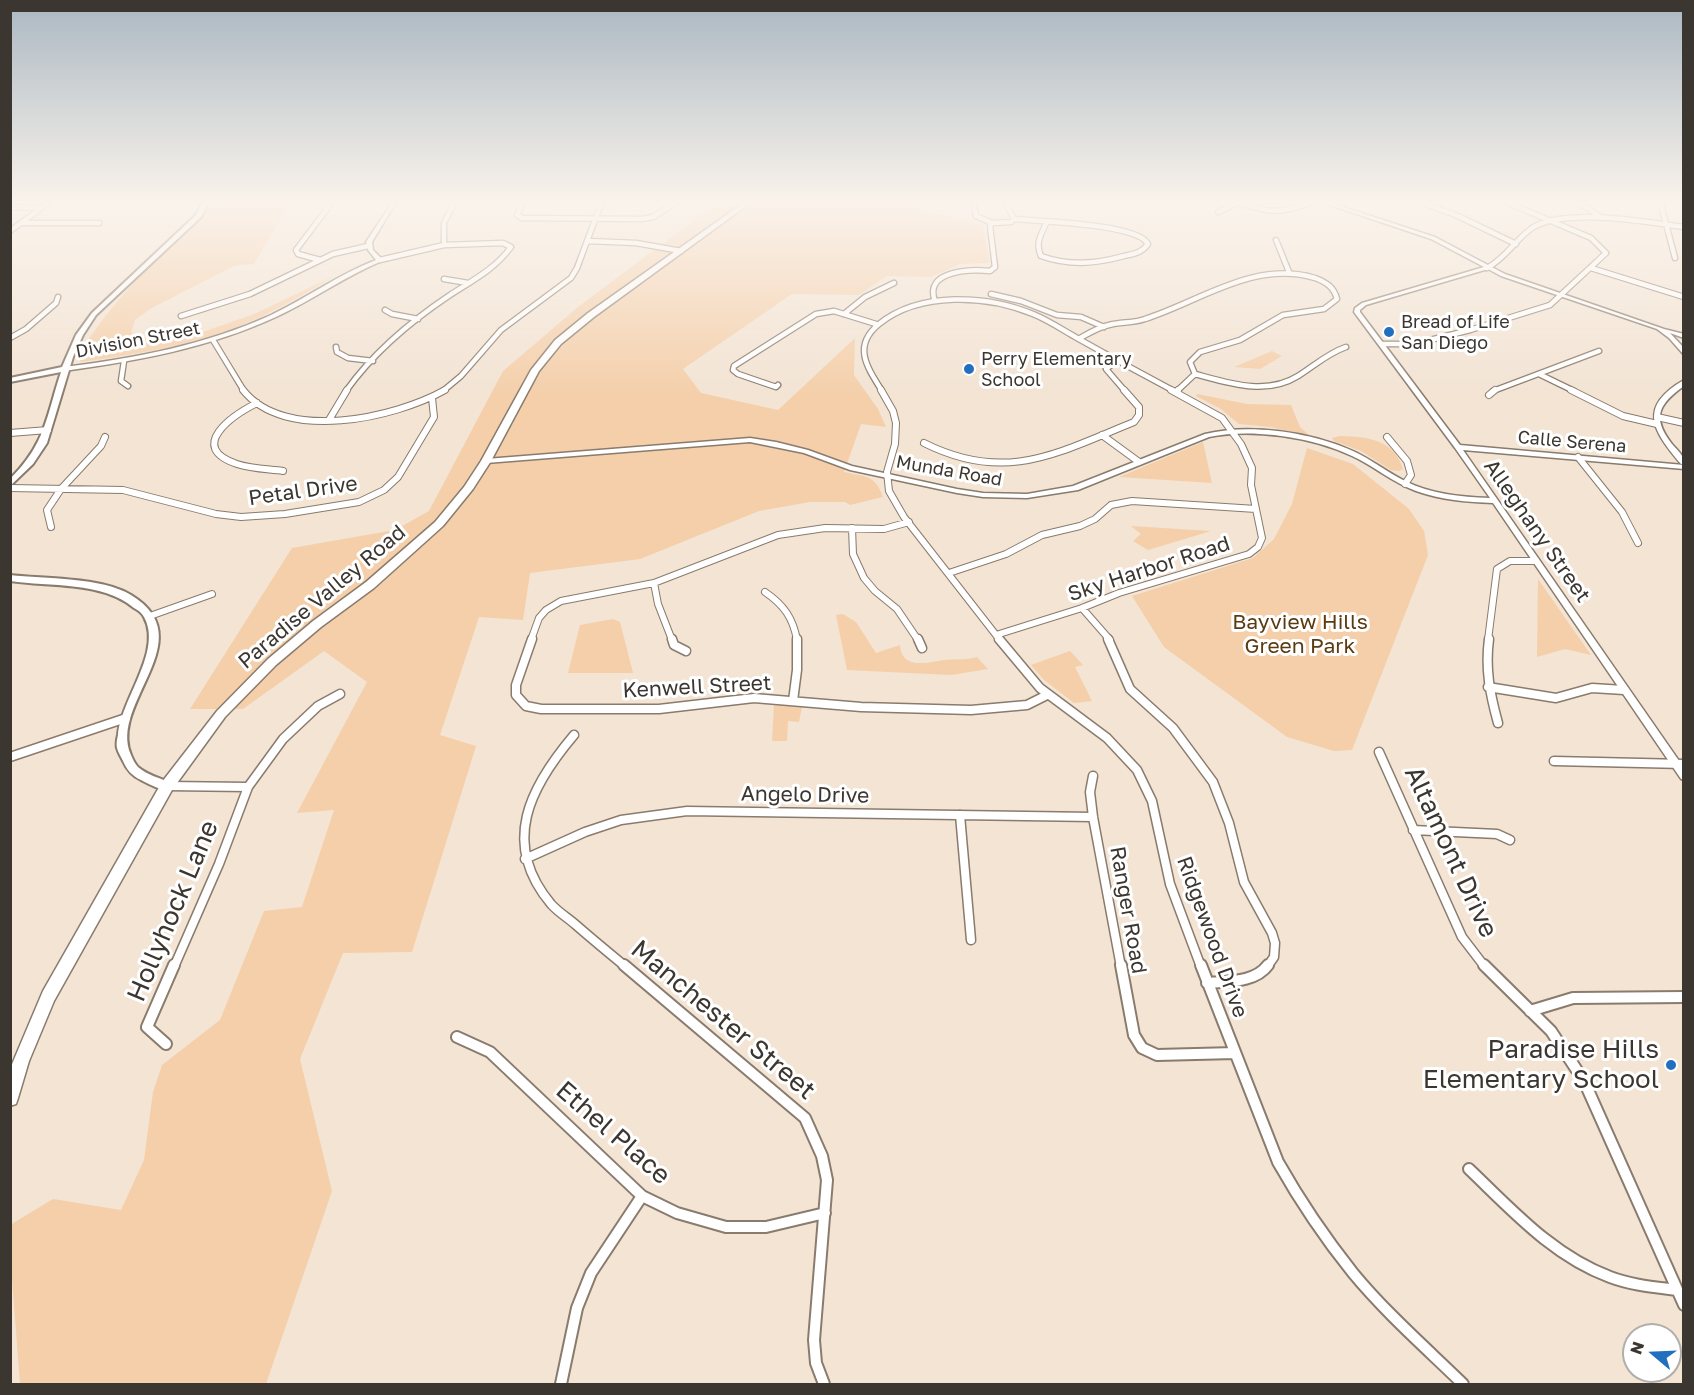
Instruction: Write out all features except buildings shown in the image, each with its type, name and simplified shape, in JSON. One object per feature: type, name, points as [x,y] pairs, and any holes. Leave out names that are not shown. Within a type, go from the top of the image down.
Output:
[{"type":"main road","points":[[10,486],[41,448],[64,369],[76,338],[94,314],[146,266]]},
{"type":"main road","name":"Paradise Valley Road","points":[[10,1098],[21,1061],[48,996],[167,786],[221,714],[251,682],[317,624],[413,550],[461,498],[486,461],[535,370],[558,342],[591,315],[660,266]]},
{"type":"main road","name":"Division Street","points":[[10,380],[64,369]]},
{"type":"main road","points":[[10,578],[110,591],[128,597],[150,616],[154,632],[154,649],[126,718],[122,745],[123,754],[131,768],[139,775],[167,786]]},
{"type":"street","points":[[181,316],[250,294],[307,266]]},
{"type":"street","name":"Division Street","points":[[64,369],[124,361],[213,340],[288,310],[366,266]]},
{"type":"street","name":"Division Street","points":[[468,283],[495,266]]},
{"type":"street","points":[[213,340],[249,396],[257,403],[287,416],[329,420],[381,414],[432,398],[458,379],[510,322],[571,278],[578,266]]},
{"type":"street","points":[[936,301],[933,296],[934,289],[949,274],[965,269],[990,271],[995,266]]},
{"type":"street","points":[[1288,266],[1289,272]]},
{"type":"street","points":[[1484,266],[1683,336]]},
{"type":"street","points":[[1487,268],[1492,266]]},
{"type":"street","name":"Alleghany Street","points":[[1487,268],[1364,304],[1357,309],[1359,316],[1458,447],[1624,690],[1679,764],[1683,776]]},
{"type":"street","points":[[1382,344],[1414,344],[1470,330],[1550,305],[1591,268],[1683,297]]},
{"type":"street","points":[[1080,338],[1104,327],[1145,319],[1236,283],[1271,273],[1289,272],[1323,281],[1336,292],[1336,301],[1324,309],[1283,315],[1240,340],[1200,352],[1190,362],[1195,374]]},
{"type":"street","points":[[444,279],[468,283]]},
{"type":"street","points":[[329,420],[345,390],[373,361],[418,319],[468,283]]},
{"type":"street","points":[[844,314],[865,297],[894,283]]},
{"type":"street","points":[[991,294],[1021,301],[1057,315],[1081,317],[1104,327]]},
{"type":"street","points":[[10,338],[26,329],[56,303],[58,297]]},
{"type":"street","name":"Sky Harbor Road","points":[[876,324],[903,309],[936,301],[972,300],[1009,305],[1034,314],[1216,413],[1231,430],[1248,456],[1251,485],[1262,538],[1258,547],[1249,554],[1099,599],[1083,608],[996,635]]},
{"type":"street","points":[[386,310],[392,314],[418,319]]},
{"type":"street","points":[[778,385],[776,387],[738,374],[733,370],[734,366],[812,316],[829,311],[876,324],[869,332],[863,351],[867,366],[896,419],[897,441],[886,476]]},
{"type":"street","points":[[1659,328],[1671,337],[1683,353]]},
{"type":"street","points":[[1195,374],[1244,385],[1280,384],[1346,346]]},
{"type":"street","points":[[336,347],[337,352],[344,357],[373,361]]},
{"type":"street","points":[[1489,395],[1494,390],[1599,351]]},
{"type":"street","points":[[924,443],[940,453],[972,459],[1017,463],[1038,460],[1134,422],[1139,415],[1139,407],[1106,369],[1118,360]]},
{"type":"street","points":[[124,361],[121,381],[128,386]]},
{"type":"street","points":[[1176,392],[1195,374]]},
{"type":"street","points":[[1539,374],[1623,416],[1683,423]]},
{"type":"street","points":[[1683,382],[1662,401],[1657,420],[1664,439],[1683,462]]},
{"type":"street","name":"Petal Drive","points":[[10,486],[123,490],[216,514],[241,517],[285,514],[359,502],[384,490],[398,477],[434,417],[432,398]]},
{"type":"street","points":[[257,403],[235,414],[224,423],[217,433],[215,447],[224,458],[235,464],[283,471]]},
{"type":"street","points":[[10,433],[48,430]]},
{"type":"street","name":"Munda Road","points":[[486,461],[750,441],[786,446],[850,468],[886,476],[983,495],[1027,496],[1075,488],[1207,435],[1231,430],[1266,431],[1334,446],[1356,454],[1405,484],[1447,497],[1494,501]]},
{"type":"street","points":[[1102,435],[1139,462]]},
{"type":"street","points":[[51,527],[47,510],[61,489],[101,446],[105,437]]},
{"type":"street","points":[[1387,437],[1394,443],[1411,469],[1411,476],[1405,484]]},
{"type":"street","name":"Calle Serena","points":[[1458,447],[1683,467]]},
{"type":"street","points":[[1578,457],[1622,512],[1638,543]]},
{"type":"street","name":"Ridgewood Drive","points":[[886,476],[888,490],[909,522],[1023,670],[1047,695],[1114,744],[1131,762],[1144,782],[1158,819],[1170,887],[1278,1162],[1320,1231],[1372,1294],[1463,1384]]},
{"type":"street","points":[[949,573],[1006,554],[1042,535],[1080,526],[1095,519],[1111,505],[1132,501],[1256,509]]},
{"type":"street","points":[[686,651],[675,645],[658,604],[654,583],[778,535],[816,528],[884,529],[909,522]]},
{"type":"street","points":[[852,528],[850,540],[860,570],[873,589],[897,608],[917,636],[922,648]]},
{"type":"street","points":[[1498,723],[1488,687],[1486,661],[1497,569],[1510,561],[1536,561]]},
{"type":"street","name":"Kenwell Street","points":[[654,583],[561,601],[546,610],[539,618],[516,685],[516,695],[522,703],[541,709],[659,710],[754,698],[861,707],[971,710],[1027,705],[1047,695]]},
{"type":"street","points":[[765,592],[779,599],[785,606],[795,629],[798,671],[793,701]]},
{"type":"street","points":[[150,616],[212,594]]},
{"type":"street","points":[[1083,608],[1112,644],[1122,674],[1130,689],[1173,728],[1214,782],[1229,823],[1235,854],[1244,882],[1272,933],[1275,943],[1274,957],[1264,971],[1244,980],[1208,983]]},
{"type":"street","points":[[1488,687],[1556,698],[1592,688],[1624,690]]},
{"type":"street","name":"Hollyhock Lane","points":[[166,1044],[147,1027],[219,864],[248,787],[283,739],[318,706],[340,694]]},
{"type":"street","points":[[10,757],[126,718]]},
{"type":"street","name":"Manchester Street","points":[[574,735],[550,762],[531,794],[523,826],[525,859],[538,889],[552,905],[805,1118],[822,1156],[827,1180],[814,1340],[816,1363],[824,1384]]},
{"type":"street","name":"Altamont Drive","points":[[1379,752],[1462,938],[1472,953],[1567,1050],[1584,1081],[1683,1305]]},
{"type":"street","points":[[1554,761],[1679,764]]},
{"type":"street","name":"Ranger Road","points":[[1093,776],[1090,792],[1093,817],[1132,1029],[1142,1048],[1157,1054],[1235,1053]]},
{"type":"street","name":"Hollyhock Lane","points":[[167,786],[248,787]]},
{"type":"street","name":"Angelo Drive","points":[[525,859],[585,832],[621,820],[687,811],[1093,817]]},
{"type":"street","points":[[960,815],[971,940]]},
{"type":"street","points":[[1413,830],[1497,834],[1510,840]]},
{"type":"street","points":[[1530,1011],[1573,998],[1683,997]]},
{"type":"street","name":"Ethel Place","points":[[457,1037],[490,1052],[642,1196],[677,1214],[726,1227],[766,1227],[825,1214]]},
{"type":"street","points":[[1469,1169],[1546,1242],[1578,1264],[1599,1275],[1643,1288],[1677,1290]]},
{"type":"street","points":[[561,1384],[577,1308],[591,1273],[642,1196]]},
{"type":"green space","points":[[151,266],[234,266],[150,309],[135,320],[131,332],[142,339],[200,333],[254,314],[334,276],[279,308],[226,332],[164,348],[81,362],[78,358],[90,337]]},
{"type":"green space","points":[[632,266],[955,266],[931,277],[887,276],[859,295],[792,294],[683,369],[701,393],[778,410],[855,338],[854,375],[878,409],[886,427],[861,424],[844,472],[873,480],[883,497],[850,505],[845,502],[810,502],[759,511],[640,559],[530,573],[523,620],[479,617],[440,735],[476,746],[412,952],[343,953],[300,1059],[332,1191],[266,1384],[20,1384],[10,1225],[53,1199],[121,1210],[144,1160],[153,1092],[162,1065],[220,1020],[264,911],[302,907],[334,810],[297,813],[367,682],[324,651],[243,709],[190,709],[292,548],[395,530],[429,511],[503,371],[578,307]]},
{"type":"green space","points":[[1272,351],[1282,356],[1260,369],[1234,367]]},
{"type":"green space","points":[[1197,394],[1247,404],[1291,405],[1300,427],[1310,436],[1271,427],[1239,424],[1221,409],[1196,396]]},
{"type":"green space","points":[[1360,437],[1379,442],[1393,451],[1403,469],[1391,470],[1361,451],[1334,441],[1332,438]]},
{"type":"green space","points":[[1203,442],[1212,483],[1119,477]]},
{"type":"green space","name":"Bayview Hills Green Park","points":[[1307,448],[1353,464],[1409,509],[1424,531],[1428,555],[1352,750],[1334,751],[1287,737],[1164,647],[1132,596],[1253,558],[1274,539],[1292,504]]},
{"type":"green space","points":[[1131,526],[1211,531],[1148,550],[1133,541],[1141,534]]},
{"type":"green space","points":[[1538,579],[1591,655],[1565,649],[1537,657]]},
{"type":"green space","points":[[843,614],[856,622],[876,653],[900,645],[901,652],[908,661],[925,663],[977,657],[988,669],[951,675],[847,670],[836,615]]},
{"type":"green space","points":[[613,619],[620,622],[633,673],[568,673],[580,625]]},
{"type":"green space","points":[[1070,651],[1083,665],[1075,667],[1092,701],[1074,703],[1044,680],[1031,665]]},
{"type":"green space","points":[[774,705],[802,707],[799,722],[788,721],[787,741],[772,741]]},
{"type":"place","name":"Bread of Life San Diego","points":[[1389,332]]},
{"type":"place","name":"Perry Elementary School","points":[[969,369]]},
{"type":"place","name":"Paradise Hills Elementary School","points":[[1671,1065]]}]
